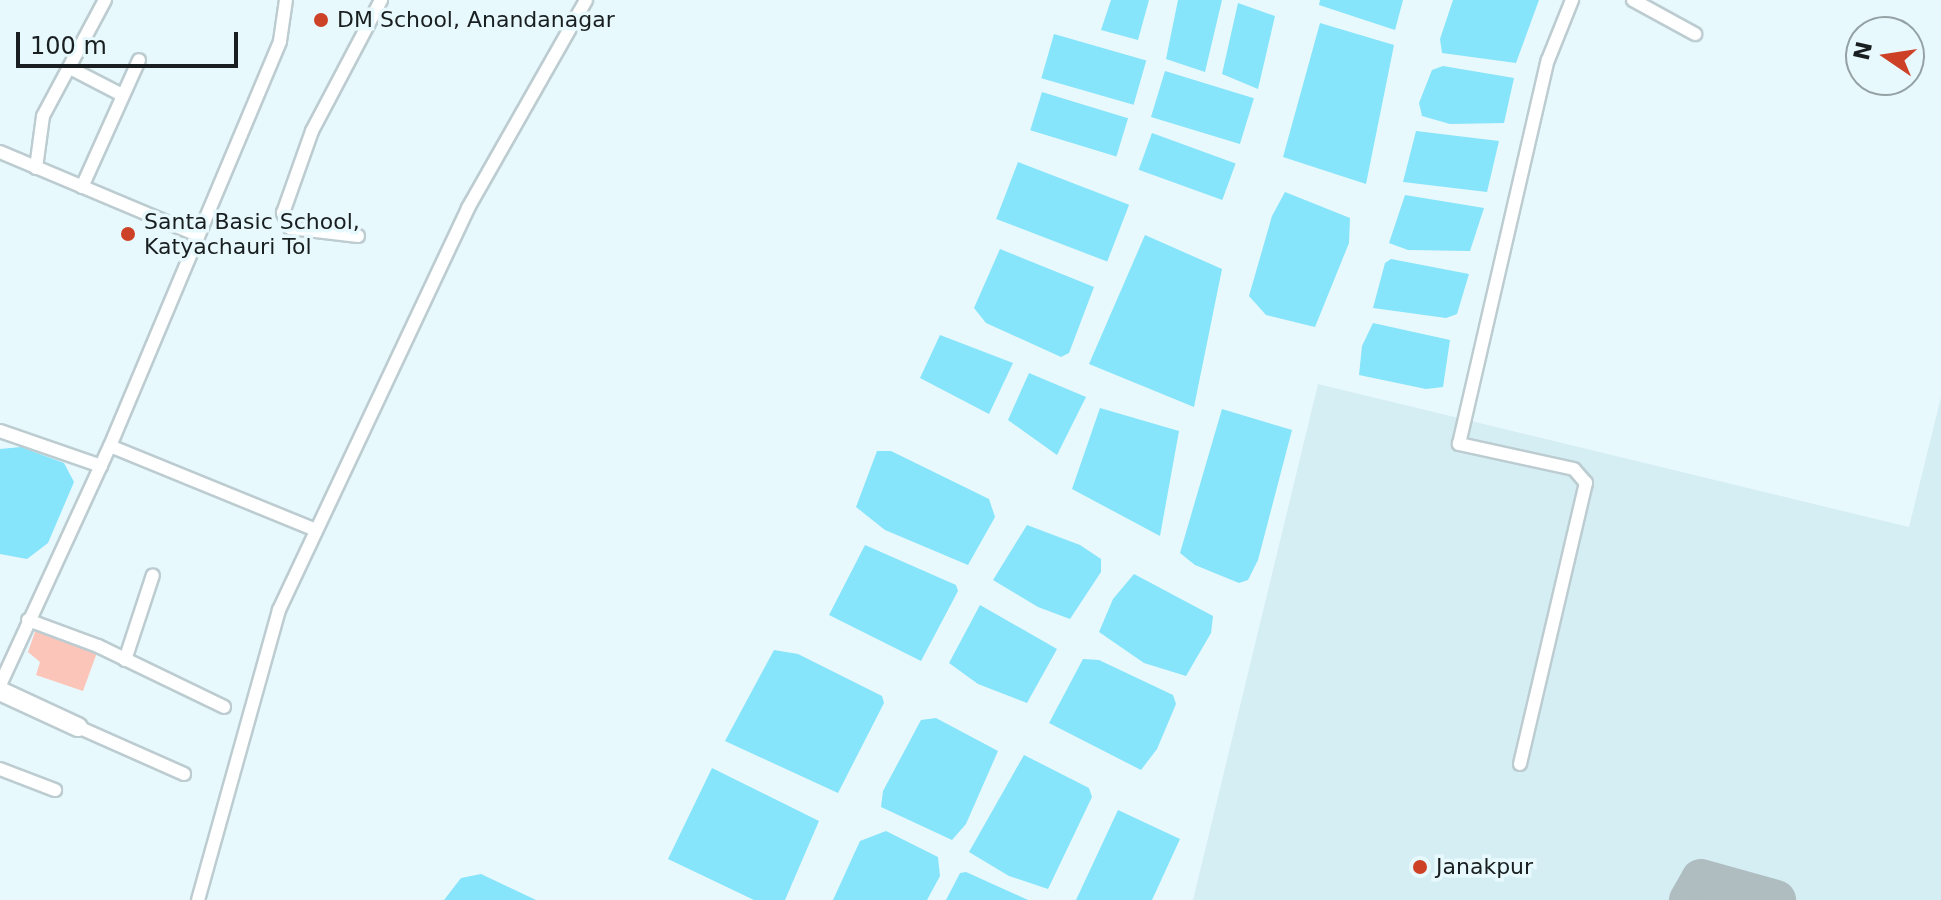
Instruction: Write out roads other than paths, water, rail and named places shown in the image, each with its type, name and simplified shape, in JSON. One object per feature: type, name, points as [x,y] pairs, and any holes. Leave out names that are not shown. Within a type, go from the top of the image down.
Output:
[{"type":"street","points":[[36,168],[43,116],[105,0]]},
{"type":"street","points":[[184,774],[0,688],[28,620],[110,446],[280,41],[286,0]]},
{"type":"street","points":[[358,236],[290,228],[283,213],[312,131],[381,0]]},
{"type":"street","points":[[198,900],[269,638],[316,530],[468,208],[586,0]]},
{"type":"street","points":[[1520,764],[1586,483],[1574,469],[1459,444],[1548,60],[1572,0]]},
{"type":"street","points":[[1633,0],[1695,34]]},
{"type":"street","points":[[82,187],[139,60]]},
{"type":"street","points":[[70,68],[122,95]]},
{"type":"street","points":[[0,152],[197,235]]},
{"type":"street","points":[[0,431],[101,466]]},
{"type":"street","points":[[110,446],[316,530]]},
{"type":"street","points":[[125,660],[153,575]]},
{"type":"street","points":[[28,620],[125,660],[224,707]]},
{"type":"street","points":[[0,769],[55,790]]},
{"type":"water","points":[[1111,0],[1149,0],[1138,40],[1101,30]]},
{"type":"water","points":[[1178,0],[1222,0],[1205,72],[1166,59]]},
{"type":"water","points":[[1320,0],[1403,0],[1395,30],[1319,5]]},
{"type":"water","points":[[1453,0],[1539,0],[1516,63],[1442,53],[1440,39]]},
{"type":"water","points":[[1238,3],[1275,16],[1258,89],[1222,74]]},
{"type":"water","points":[[1320,23],[1394,45],[1366,184],[1283,157]]},
{"type":"water","points":[[1054,34],[1146,60],[1134,105],[1041,78]]},
{"type":"water","points":[[1443,66],[1514,78],[1504,123],[1450,124],[1422,116],[1419,103],[1432,70]]},
{"type":"water","points":[[1165,71],[1254,98],[1240,144],[1151,117]]},
{"type":"water","points":[[1042,92],[1128,118],[1116,157],[1030,130]]},
{"type":"water","points":[[1416,131],[1499,141],[1487,192],[1403,182]]},
{"type":"water","points":[[1152,133],[1236,163],[1222,200],[1139,170]]},
{"type":"water","points":[[1018,162],[1129,205],[1107,262],[996,219]]},
{"type":"water","points":[[1285,192],[1350,218],[1349,243],[1315,327],[1266,315],[1249,296],[1272,216]]},
{"type":"water","points":[[1405,195],[1484,208],[1470,251],[1408,250],[1389,243]]},
{"type":"water","points":[[1145,235],[1222,269],[1194,407],[1089,364]]},
{"type":"water","points":[[1000,249],[1094,287],[1069,353],[1061,357],[986,323],[974,308]]},
{"type":"water","points":[[1391,259],[1469,274],[1457,314],[1446,318],[1373,308],[1385,263]]},
{"type":"water","points":[[1373,323],[1450,340],[1443,387],[1426,389],[1359,375],[1362,346]]},
{"type":"water","points":[[940,335],[1013,363],[989,414],[920,378]]},
{"type":"water","points":[[1029,373],[1086,397],[1057,455],[1008,420]]},
{"type":"water","points":[[1100,408],[1179,431],[1160,536],[1072,489]]},
{"type":"water","points":[[1222,409],[1292,430],[1258,560],[1248,580],[1239,583],[1195,565],[1180,553]]},
{"type":"water","points":[[21,447],[64,463],[74,482],[48,543],[27,559],[0,554],[0,449]]},
{"type":"water","points":[[877,451],[891,451],[989,499],[995,517],[968,565],[885,530],[856,507]]},
{"type":"water","points":[[1027,525],[1080,545],[1101,559],[1101,572],[1070,619],[1038,607],[993,580]]},
{"type":"water","points":[[865,545],[956,585],[958,591],[921,661],[829,615]]},
{"type":"water","points":[[1134,574],[1213,616],[1211,633],[1186,676],[1144,663],[1099,632],[1113,599]]},
{"type":"water","points":[[980,605],[1057,649],[1027,703],[978,684],[949,663]]},
{"type":"water","points":[[774,650],[798,654],[882,696],[884,703],[838,793],[725,741]]},
{"type":"water","points":[[1083,659],[1099,660],[1173,695],[1176,704],[1157,749],[1141,770],[1049,723]]},
{"type":"water","points":[[936,718],[998,751],[966,824],[952,840],[881,807],[883,791],[921,720]]},
{"type":"water","points":[[1024,755],[1089,788],[1092,797],[1048,889],[1009,876],[969,852]]},
{"type":"water","points":[[712,768],[819,821],[785,900],[754,900],[668,859]]},
{"type":"water","points":[[1118,810],[1180,839],[1152,900],[1076,900]]},
{"type":"water","points":[[886,831],[938,857],[940,876],[927,900],[833,900],[860,841]]},
{"type":"water","points":[[966,872],[1028,900],[946,900],[960,873]]},
{"type":"water","points":[[481,874],[536,900],[444,900],[461,878]]},
{"type":"place","name":"DM School, Anandanagar","points":[[321,20]]},
{"type":"place","name":"Santa Basic School, Katyachauri Tol","points":[[128,234]]},
{"type":"place","name":"Janakpur","points":[[1420,867]]}]
